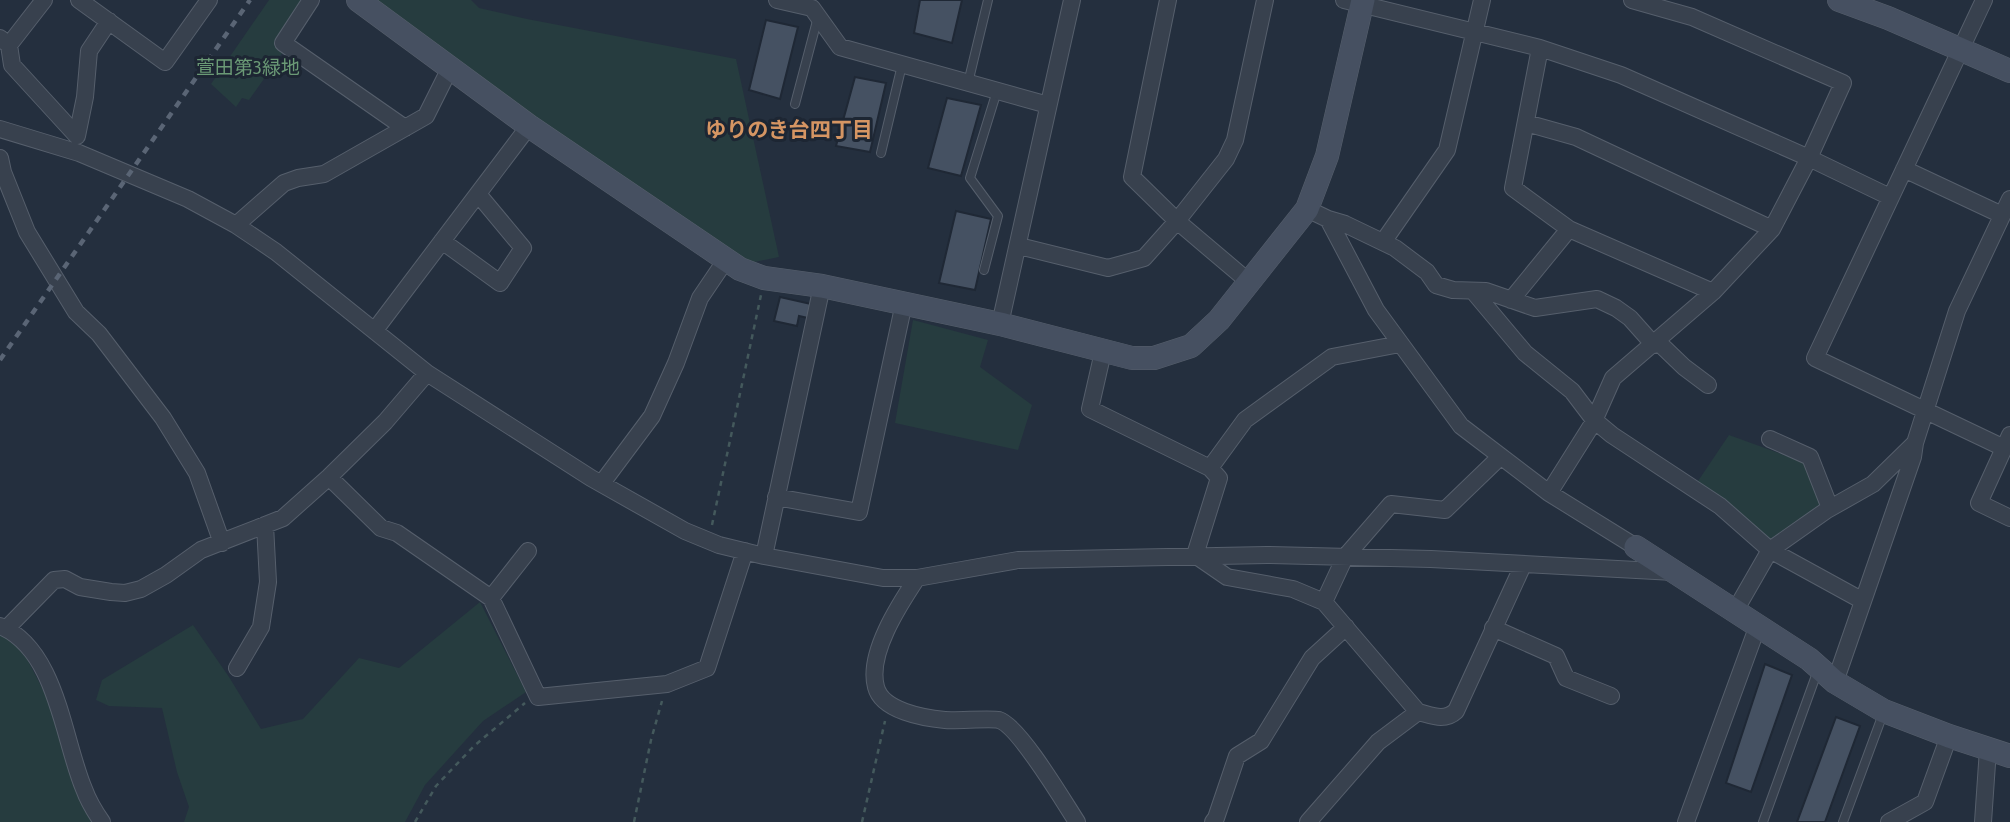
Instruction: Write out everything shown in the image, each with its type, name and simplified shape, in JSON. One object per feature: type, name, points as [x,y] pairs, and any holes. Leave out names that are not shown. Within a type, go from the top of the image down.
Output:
[{"type":"street","points":[[44,0],[5,42],[12,65],[77,136],[85,97],[89,51],[109,21]]},
{"type":"street","points":[[85,2],[165,62],[209,0]]},
{"type":"street","points":[[310,0],[283,43],[405,128]]},
{"type":"street","points":[[358,0],[530,126],[725,261],[764,278],[822,286],[904,303],[1132,358],[1154,358],[1191,346],[1219,320],[1307,209],[1327,156],[1356,2],[1540,48],[1621,75],[1891,197]]},
{"type":"street","points":[[777,0],[815,8],[840,47],[1048,105]]},
{"type":"street","points":[[1000,324],[1072,0]]},
{"type":"street","points":[[1168,0],[1132,177],[1249,282]]},
{"type":"street","points":[[1018,246],[1108,268],[1144,258],[1226,159],[1235,140],[1265,0]]},
{"type":"street","points":[[1383,242],[1447,150],[1482,0]]},
{"type":"street","points":[[1549,493],[1594,421],[1613,378],[1713,292],[1772,229],[1809,158],[1843,83],[1692,17],[1632,0]]},
{"type":"street","points":[[1839,0],[2010,71]]},
{"type":"street","points":[[1984,0],[1815,358],[1926,410],[2007,441],[1979,503],[2010,518]]},
{"type":"street","points":[[1540,48],[1513,188],[1569,229],[1713,292]]},
{"type":"street","points":[[236,225],[284,183],[324,174],[426,116],[450,68]]},
{"type":"street","points":[[1526,123],[1576,137],[1772,229]]},
{"type":"street","points":[[375,330],[530,126]]},
{"type":"street","points":[[0,129],[79,153],[188,198],[236,225],[276,251],[427,373],[602,483],[685,531],[745,551],[883,578],[917,578],[1017,560],[1195,555],[1431,559],[1675,573]]},
{"type":"street","points":[[0,158],[27,232],[76,312],[99,334],[163,418],[197,473],[222,543]]},
{"type":"street","points":[[1904,169],[2002,215]]},
{"type":"street","points":[[442,241],[500,283],[523,248],[478,194]]},
{"type":"street","points":[[1827,675],[1863,601],[1913,457],[1915,443],[1957,311],[2010,199]]},
{"type":"street","points":[[1307,209],[1395,248],[1427,272],[1436,285],[1453,290],[1486,291],[1535,308],[1597,299],[1629,318],[1708,385]]},
{"type":"street","points":[[1328,219],[1376,310],[1400,344],[1461,426],[1500,457],[1549,493],[1758,625],[1809,659],[1827,675],[1884,711],[2010,756]]},
{"type":"street","points":[[1511,300],[1569,229]]},
{"type":"street","points":[[602,483],[652,416],[701,298],[725,261]]},
{"type":"street","points":[[764,556],[822,286]]},
{"type":"street","points":[[1473,291],[1525,353],[1572,391],[1594,421],[1720,506],[1770,550],[1863,601]]},
{"type":"street","points":[[776,497],[859,512],[904,303]]},
{"type":"street","points":[[1210,468],[1245,420],[1332,357],[1400,344]]},
{"type":"street","points":[[1103,352],[1090,409],[1210,468],[1219,478],[1195,555]]},
{"type":"street","points":[[102,822],[84,789],[61,708],[46,675],[29,649],[4,627],[54,580],[65,579],[80,587],[125,593],[141,589],[201,550],[283,518],[385,422],[427,373]]},
{"type":"street","points":[[1770,439],[1810,457],[1830,508]]},
{"type":"street","points":[[1735,611],[1770,550],[1830,508],[1873,484],[1915,443]]},
{"type":"street","points":[[1324,602],[1345,556],[1391,504],[1445,510],[1500,457]]},
{"type":"street","points":[[329,477],[381,528],[397,533],[491,598],[538,697],[667,684],[707,668],[745,551]]},
{"type":"street","points":[[237,668],[261,627],[268,582],[264,526]]},
{"type":"street","points":[[491,598],[528,551]]},
{"type":"street","points":[[1195,555],[1227,577],[1293,589],[1324,602],[1418,712],[1441,718],[1451,716],[1456,711],[1523,565]]},
{"type":"street","points":[[917,578],[904,597],[875,658],[876,688],[889,704],[913,714],[943,720],[999,720],[1012,729],[1022,742],[1077,822]]},
{"type":"street","points":[[1686,822],[1758,625]]},
{"type":"street","points":[[1213,822],[1237,755],[1261,741],[1312,658],[1346,627]]},
{"type":"street","points":[[1493,628],[1556,656],[1566,678],[1611,696]]},
{"type":"street","points":[[1308,822],[1378,743],[1418,712]]},
{"type":"street","points":[[1889,822],[1925,802],[1949,736]]},
{"type":"street","points":[[1983,822],[1988,749]]},
{"type":"lane","points":[[968,83],[988,0]]},
{"type":"lane","points":[[795,104],[815,8]]},
{"type":"lane","points":[[881,153],[902,65]]},
{"type":"lane","points":[[984,270],[998,216],[970,178],[997,91]]},
{"type":"lane","points":[[1763,822],[1827,675]]},
{"type":"lane","points":[[1843,822],[1884,711]]},
{"type":"path","points":[[709,540],[764,278]]},
{"type":"path","points":[[634,822],[651,740],[667,684]]},
{"type":"path","points":[[415,822],[436,786],[474,746],[520,705],[538,697]]},
{"type":"path","points":[[862,822],[889,704]]},
{"type":"green space","name":"萱田第3緑地","points":[[269,0],[307,0],[285,49],[249,100],[242,98],[236,107],[211,84]]},
{"type":"green space","points":[[362,0],[471,0],[479,8],[527,19],[736,59],[779,257],[745,264]]},
{"type":"green space","points":[[913,320],[988,340],[980,367],[1032,405],[1018,450],[895,423]]},
{"type":"green space","points":[[1729,435],[1803,462],[1820,504],[1771,543],[1720,496],[1696,484]]},
{"type":"green space","points":[[480,602],[526,692],[483,721],[425,785],[405,822],[184,822],[189,807],[177,772],[162,708],[109,706],[96,700],[102,680],[193,625],[261,729],[303,719],[359,658],[399,668]]},
{"type":"green space","points":[[0,634],[7,637],[25,655],[54,711],[67,765],[93,822],[0,822]]},
{"type":"building","points":[[920,0],[962,0],[952,43],[914,33]]},
{"type":"building","points":[[766,20],[798,27],[780,99],[749,90]]},
{"type":"building","points":[[855,77],[886,83],[870,152],[836,146]]},
{"type":"building","points":[[947,98],[981,105],[961,176],[928,168]]},
{"type":"building","points":[[956,211],[991,219],[975,290],[939,283]]},
{"type":"building","points":[[780,297],[811,304],[808,318],[799,316],[797,326],[774,321]]},
{"type":"building","points":[[1765,664],[1792,675],[1751,792],[1726,783]]},
{"type":"building","points":[[1836,717],[1860,726],[1825,822],[1797,822]]},
{"type":"railway","points":[[0,360],[250,0]]},
{"type":"district","name":"ゆりのき台四丁目","points":[[789,130]]}]
